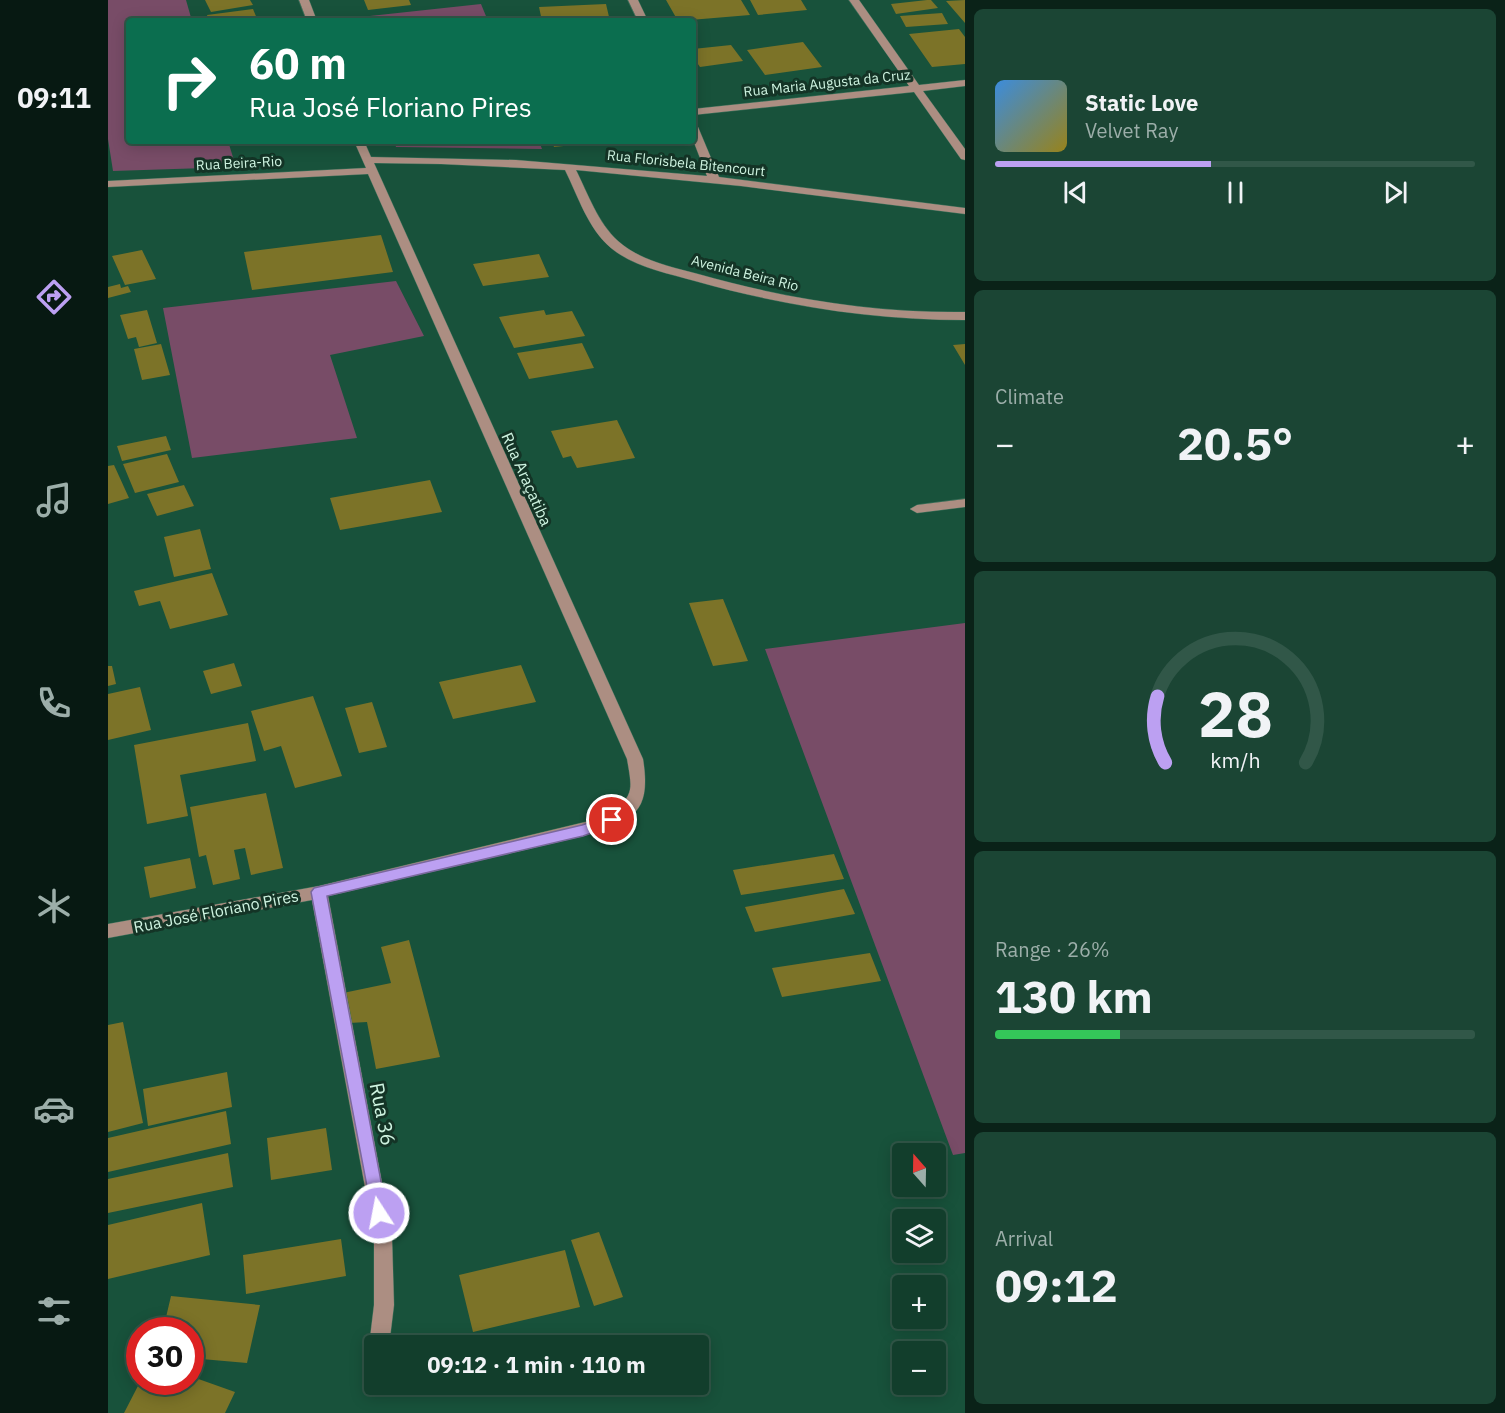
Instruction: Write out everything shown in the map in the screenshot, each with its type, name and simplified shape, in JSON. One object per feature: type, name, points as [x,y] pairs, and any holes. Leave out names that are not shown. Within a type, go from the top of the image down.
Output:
[{"type":"street","points":[[304,0],[311,18]]},
{"type":"street","points":[[633,0],[642,18]]},
{"type":"street","points":[[854,0],[965,157]]},
{"type":"street","name":"Rua Maria Augusta da Cruz","points":[[696,112],[965,83]]},
{"type":"street","points":[[696,135],[714,179]]},
{"type":"street","points":[[360,144],[369,165]]},
{"type":"street","name":"Rua Florisbela Bitencourt","points":[[369,165],[454,160],[569,167],[714,179],[965,211]]},
{"type":"street","name":"Rua Beira-Rio","points":[[108,184],[369,165]]},
{"type":"street","name":"Rua Araçatiba","points":[[369,165],[634,759],[639,783],[634,804]]},
{"type":"street","name":"Avenida Beira Rio","points":[[569,167],[605,234],[613,244],[627,254],[648,263],[728,286],[821,306],[902,315],[965,316]]},
{"type":"street","points":[[916,509],[965,503]]},
{"type":"street","name":"Rua José Floriano Pires","points":[[108,931],[319,892],[583,830],[612,820],[634,804]]},
{"type":"street","name":"Rua 36","points":[[319,892],[383,1236],[384,1305],[380,1335]]},
{"type":"shaded area","points":[[108,0],[186,0],[191,18],[126,18],[126,144],[229,144],[236,167],[113,171],[108,139]]},
{"type":"shaded area","points":[[481,4],[487,18],[351,18]]},
{"type":"shaded area","points":[[395,144],[540,144],[542,149],[396,147]]},
{"type":"shaded area","points":[[396,281],[424,336],[330,355],[357,438],[192,458],[163,308]]},
{"type":"shaded area","points":[[965,623],[965,1153],[953,1155],[765,649]]},
{"type":"building","points":[[205,0],[250,0],[253,5],[211,12]]},
{"type":"building","points":[[364,0],[409,0],[411,5],[368,10]]},
{"type":"building","points":[[666,0],[741,0],[750,15],[696,20],[676,18]]},
{"type":"building","points":[[750,0],[801,0],[807,10],[758,15]]},
{"type":"building","points":[[931,0],[938,8],[896,14],[891,4]]},
{"type":"building","points":[[965,0],[965,23],[946,1]]},
{"type":"building","points":[[606,4],[609,18],[541,18],[539,7]]},
{"type":"building","points":[[253,9],[257,18],[208,18],[207,15]]},
{"type":"building","points":[[942,13],[948,24],[906,27],[900,16]]},
{"type":"building","points":[[959,29],[965,37],[965,64],[932,67],[909,34]]},
{"type":"building","points":[[803,42],[822,67],[765,75],[747,50]]},
{"type":"building","points":[[731,45],[743,61],[700,67],[696,61],[696,49]]},
{"type":"building","points":[[553,144],[582,144],[554,147]]},
{"type":"building","points":[[381,235],[393,272],[252,290],[244,252]]},
{"type":"building","points":[[142,250],[156,279],[125,285],[112,256]]},
{"type":"building","points":[[539,254],[549,277],[483,286],[473,264]]},
{"type":"building","points":[[120,284],[121,288],[128,286],[131,292],[108,298],[108,287]]},
{"type":"building","points":[[147,310],[157,343],[139,347],[136,337],[128,339],[120,315]]},
{"type":"building","points":[[544,310],[546,315],[572,311],[585,336],[514,348],[499,317]]},
{"type":"building","points":[[582,343],[594,368],[529,379],[517,353]]},
{"type":"building","points":[[161,344],[170,375],[142,380],[134,349]]},
{"type":"building","points":[[965,344],[965,365],[953,345]]},
{"type":"building","points":[[617,420],[635,458],[577,468],[571,456],[563,458],[551,431]]},
{"type":"building","points":[[166,436],[171,450],[122,461],[117,446]]},
{"type":"building","points":[[167,454],[179,482],[135,493],[123,464]]},
{"type":"building","points":[[114,465],[129,498],[108,504],[108,466]]},
{"type":"building","points":[[430,480],[442,512],[340,530],[330,498]]},
{"type":"building","points":[[184,485],[194,506],[157,516],[147,494]]},
{"type":"building","points":[[200,529],[211,569],[174,577],[164,537]]},
{"type":"building","points":[[212,573],[228,615],[170,629],[160,601],[139,606],[134,591]]},
{"type":"building","points":[[723,599],[748,661],[713,666],[689,603]]},
{"type":"building","points":[[234,663],[242,686],[211,694],[203,671]]},
{"type":"building","points":[[521,665],[536,702],[453,719],[439,682]]},
{"type":"building","points":[[108,666],[112,666],[116,684],[108,686]]},
{"type":"building","points":[[140,687],[151,730],[108,740],[108,694]]},
{"type":"building","points":[[313,696],[342,776],[295,788],[281,746],[264,751],[251,711]]},
{"type":"building","points":[[372,702],[387,747],[359,753],[345,708]]},
{"type":"building","points":[[248,723],[256,761],[180,775],[188,816],[147,824],[134,745]]},
{"type":"building","points":[[266,793],[283,868],[251,875],[245,848],[234,850],[240,879],[213,885],[206,855],[199,857],[190,807]]},
{"type":"building","points":[[834,854],[844,879],[741,895],[733,870]]},
{"type":"building","points":[[190,858],[196,888],[150,898],[144,867]]},
{"type":"building","points":[[844,889],[855,914],[755,932],[745,907]]},
{"type":"building","points":[[409,940],[440,1057],[376,1069],[367,1022],[349,1023],[343,993],[391,983],[381,947]]},
{"type":"building","points":[[870,953],[881,981],[782,997],[772,968]]},
{"type":"building","points":[[123,1022],[143,1123],[108,1132],[108,1025]]},
{"type":"building","points":[[227,1072],[232,1107],[148,1126],[143,1089]]},
{"type":"building","points":[[226,1111],[231,1144],[108,1172],[108,1138]]},
{"type":"building","points":[[326,1128],[332,1170],[271,1180],[267,1138]]},
{"type":"building","points":[[228,1153],[233,1187],[108,1213],[108,1179]]},
{"type":"building","points":[[202,1203],[210,1255],[108,1279],[108,1225]]},
{"type":"building","points":[[599,1232],[623,1297],[594,1306],[571,1240]]},
{"type":"building","points":[[341,1239],[346,1276],[246,1294],[243,1255]]},
{"type":"building","points":[[565,1250],[580,1307],[473,1332],[459,1275]]},
{"type":"building","points":[[171,1296],[260,1305],[247,1363],[204,1359],[204,1317],[166,1317]]},
{"type":"building","points":[[204,1381],[235,1392],[225,1413],[124,1413],[133,1395],[204,1395]]},
{"type":"route","points":[[379,1213],[319,892],[583,830],[612,820]]}]
